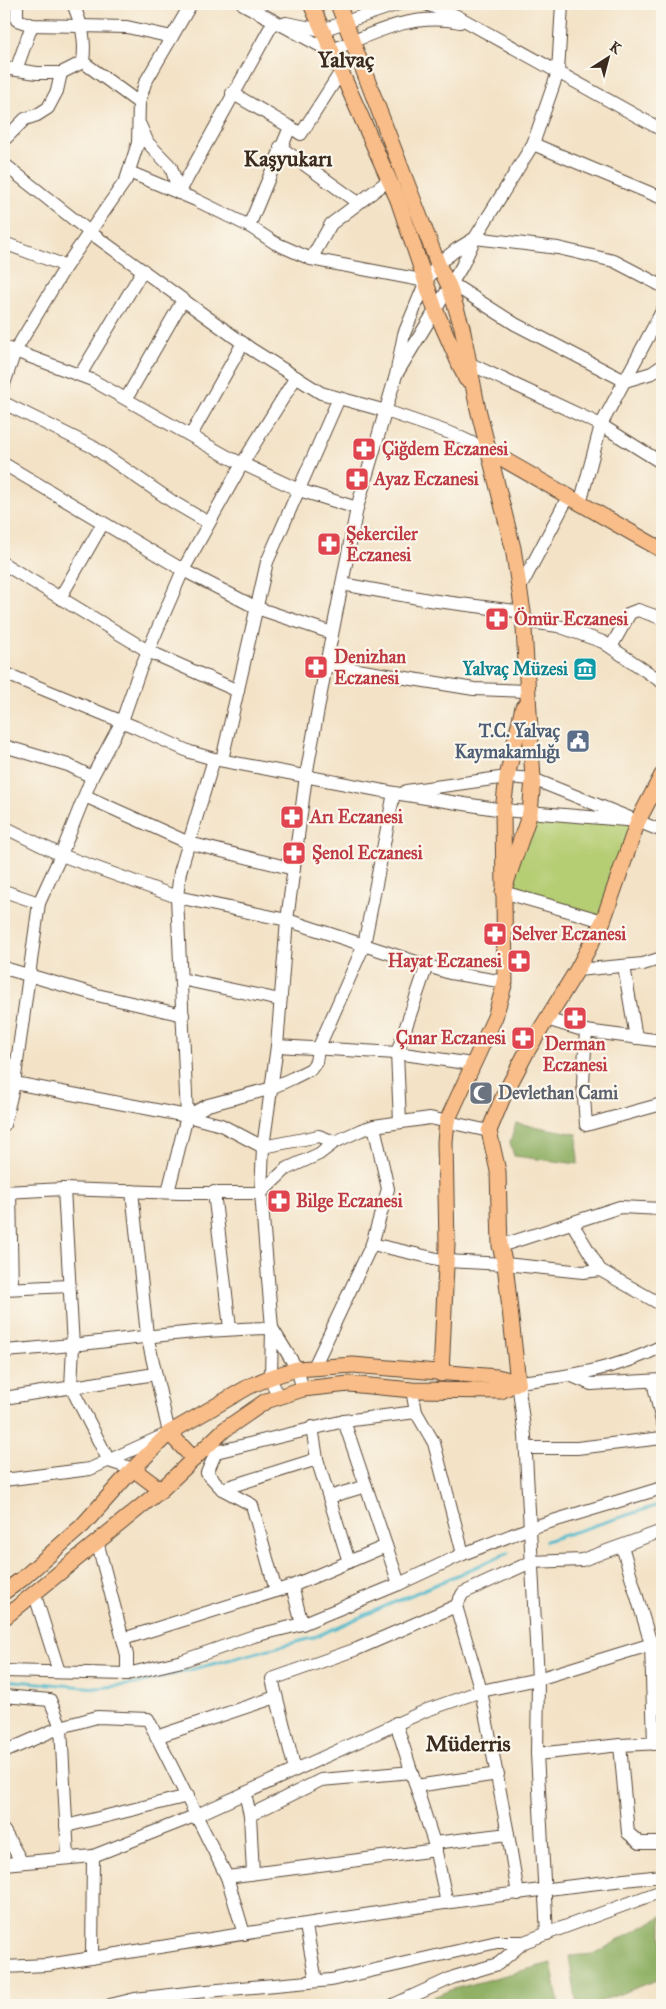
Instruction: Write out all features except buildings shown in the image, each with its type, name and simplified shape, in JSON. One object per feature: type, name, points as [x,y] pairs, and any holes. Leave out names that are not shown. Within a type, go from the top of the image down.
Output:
[{"type":"main road","points":[[311,4],[340,74],[389,180],[435,309],[477,406]]},
{"type":"main road","points":[[338,4],[438,264],[450,284],[462,327],[477,406],[513,548],[524,617],[526,691],[533,779],[530,813],[503,892]]},
{"type":"main road","points":[[489,451],[662,550]]},
{"type":"main road","points":[[441,1374],[446,1261],[444,1142],[447,1121],[495,1017],[505,982],[503,892],[506,777],[526,691]]},
{"type":"main road","points":[[518,1382],[505,1264],[500,1246],[498,1171],[489,1131],[503,1097],[546,1019],[577,970],[603,920],[638,821],[662,775]]},
{"type":"main road","points":[[4,1592],[82,1526],[133,1469],[169,1433],[250,1386],[271,1377],[297,1369],[353,1364],[497,1378],[518,1382]]},
{"type":"main road","points":[[4,1618],[161,1490],[224,1430],[266,1401],[303,1389],[349,1384],[412,1390],[501,1391],[518,1382]]},
{"type":"main road","points":[[169,1433],[194,1459]]},
{"type":"main road","points":[[133,1469],[161,1490]]},
{"type":"street","points":[[17,4],[17,20],[32,25],[127,28],[172,37]]},
{"type":"street","points":[[72,4],[83,27],[85,44],[83,62]]},
{"type":"street","points":[[4,384],[10,349],[126,180],[138,143],[139,103],[145,83],[191,4]]},
{"type":"street","points":[[243,4],[330,51],[410,20],[444,19],[477,28]]},
{"type":"street","points":[[274,21],[322,30],[392,4]]},
{"type":"street","points":[[426,4],[455,15],[662,130]]},
{"type":"street","points":[[396,375],[533,144],[558,72],[562,4]]},
{"type":"street","points":[[179,193],[232,93],[274,21]]},
{"type":"street","points":[[32,25],[10,69],[37,73],[61,73],[83,62]]},
{"type":"street","points":[[83,62],[139,103]]},
{"type":"street","points":[[4,140],[25,119],[37,115],[48,108],[58,91],[61,73]]},
{"type":"street","points":[[232,93],[301,134],[340,74]]},
{"type":"street","points":[[138,123],[148,143],[171,167],[179,193]]},
{"type":"street","points":[[250,226],[290,126]]},
{"type":"street","points":[[533,144],[662,198]]},
{"type":"street","points":[[280,147],[357,202]]},
{"type":"street","points":[[4,164],[91,232],[183,300],[243,343],[321,393],[386,411],[453,434],[489,451]]},
{"type":"street","points":[[129,172],[250,226],[275,243],[311,259],[426,281]]},
{"type":"street","points":[[311,259],[331,224],[357,202],[389,180]]},
{"type":"street","points":[[277,1397],[271,1377],[272,1328],[261,1192],[263,1146],[269,1089],[277,1046],[287,920],[306,776],[332,633],[357,508],[396,375],[404,334],[426,281],[438,264],[457,249],[476,238],[558,248],[614,261],[662,286]]},
{"type":"street","points":[[4,244],[66,266]]},
{"type":"street","points":[[80,375],[143,270]]},
{"type":"street","points":[[450,284],[515,324],[625,381],[652,373],[662,366]]},
{"type":"street","points":[[126,399],[183,300]]},
{"type":"street","points":[[520,588],[574,500],[601,425],[662,310]]},
{"type":"street","points":[[190,436],[243,343]]},
{"type":"street","points":[[10,349],[80,375],[242,464],[299,490],[357,508]]},
{"type":"street","points":[[456,356],[469,365],[601,425],[662,462]]},
{"type":"street","points":[[4,1126],[9,1082],[31,976],[39,903],[62,855],[92,777],[122,721],[148,651],[183,570],[242,464],[296,378]]},
{"type":"street","points":[[168,1192],[187,1116],[177,897],[180,872],[218,760],[238,691],[267,562],[339,398]]},
{"type":"street","points":[[4,403],[93,447],[173,502],[209,523]]},
{"type":"street","points":[[4,464],[183,570],[257,608],[332,633]]},
{"type":"street","points":[[60,598],[103,523]]},
{"type":"street","points":[[4,564],[148,651],[238,691]]},
{"type":"street","points":[[342,584],[524,617],[558,626],[603,642],[662,682]]},
{"type":"street","points":[[611,647],[630,613],[638,610],[658,617],[662,613]]},
{"type":"street","points":[[326,665],[474,689],[526,691]]},
{"type":"street","points":[[5,678],[122,721],[190,752],[218,760],[394,793],[504,810],[638,821]]},
{"type":"street","points":[[4,746],[68,765],[92,777]]},
{"type":"street","points":[[394,793],[506,777],[533,779],[662,831]]},
{"type":"street","points":[[187,1116],[208,1105],[269,1089],[311,1069],[316,1062],[318,1049],[364,944],[394,793]]},
{"type":"street","points":[[84,796],[189,842],[294,869]]},
{"type":"street","points":[[4,827],[62,855],[177,897],[287,920],[450,972],[505,982]]},
{"type":"street","points":[[4,891],[39,903]]},
{"type":"street","points":[[503,892],[603,920]]},
{"type":"street","points":[[577,970],[624,966],[662,958]]},
{"type":"street","points":[[400,1122],[397,1053],[427,965]]},
{"type":"street","points":[[624,966],[636,1038]]},
{"type":"street","points":[[4,968],[97,995],[183,1015]]},
{"type":"street","points":[[181,979],[280,1000]]},
{"type":"street","points":[[546,1019],[586,1031],[662,1041]]},
{"type":"street","points":[[586,1031],[584,1083],[586,1125],[662,1104]]},
{"type":"street","points":[[277,1046],[397,1053],[472,1064]]},
{"type":"street","points":[[9,1082],[187,1116],[221,1125],[263,1146],[319,1136],[335,1142]]},
{"type":"street","points":[[69,1286],[8,1289],[7,1192],[64,1189],[261,1192],[286,1168],[319,1154],[335,1142],[374,1126],[430,1118],[489,1131]]},
{"type":"street","points":[[314,1367],[372,1244],[388,1189],[374,1126]]},
{"type":"street","points":[[64,1189],[73,1346],[71,1387],[108,1461],[133,1469]]},
{"type":"street","points":[[4,1480],[90,1469],[169,1433],[147,1335],[132,1191]]},
{"type":"street","points":[[214,1192],[230,1328]]},
{"type":"street","points":[[500,1246],[620,1207],[662,1209]]},
{"type":"street","points":[[572,1223],[600,1270],[662,1306]]},
{"type":"street","points":[[372,1244],[446,1261],[505,1264],[583,1272],[600,1270]]},
{"type":"street","points":[[4,1351],[73,1346],[147,1335],[230,1328],[272,1328]]},
{"type":"street","points":[[272,1328],[297,1369],[303,1389]]},
{"type":"street","points":[[547,1934],[536,1754],[538,1679],[526,1448],[518,1382],[572,1376],[650,1353],[662,1346]]},
{"type":"street","points":[[4,1398],[155,1374]]},
{"type":"street","points":[[572,1376],[591,1384],[658,1380],[662,1422]]},
{"type":"street","points":[[412,1390],[416,1412],[434,1442],[463,1554]]},
{"type":"street","points":[[276,1591],[252,1505],[222,1489],[207,1473],[216,1452],[312,1427],[416,1412]]},
{"type":"street","points":[[344,1421],[399,1584]]},
{"type":"street","points":[[312,1427],[317,1459],[349,1562]]},
{"type":"street","points":[[526,1448],[577,1448],[662,1438]]},
{"type":"street","points":[[222,1489],[317,1459]]},
{"type":"street","points":[[329,1497],[366,1486]]},
{"type":"street","points":[[4,1671],[127,1674],[182,1660],[254,1636],[302,1624],[399,1584],[463,1554],[530,1528],[662,1488]]},
{"type":"street","points":[[295,1770],[272,1679],[357,1649],[456,1606],[463,1593],[531,1562],[582,1560],[662,1531]]},
{"type":"street","points":[[97,1541],[128,1654],[127,1674]]},
{"type":"street","points":[[123,1639],[292,1586],[386,1546]]},
{"type":"street","points":[[536,1754],[620,1745],[658,1744],[656,1642],[622,1546]]},
{"type":"street","points":[[292,1586],[302,1624]]},
{"type":"street","points":[[34,1592],[59,1672]]},
{"type":"street","points":[[456,1606],[481,1691],[498,1774],[518,1894]]},
{"type":"street","points":[[4,1864],[93,1856],[197,1815],[396,1723],[481,1691],[538,1679],[656,1642]]},
{"type":"street","points":[[4,1696],[50,1700],[62,1727],[68,1857]]},
{"type":"street","points":[[156,1737],[276,1697]]},
{"type":"street","points":[[4,1752],[62,1727],[97,1717],[148,1719],[227,1877],[244,1934]]},
{"type":"street","points":[[396,1723],[435,1846],[447,1902]]},
{"type":"street","points":[[620,1745],[628,1833],[640,1843],[662,1843]]},
{"type":"street","points":[[316,1760],[321,1780]]},
{"type":"street","points":[[250,1815],[321,1780],[412,1772]]},
{"type":"street","points":[[416,1786],[498,1774]]},
{"type":"street","points":[[245,1793],[250,1815],[253,1873]]},
{"type":"street","points":[[66,1826],[188,1796]]},
{"type":"street","points":[[4,1830],[21,1861]]},
{"type":"street","points":[[227,1877],[508,1834]]},
{"type":"street","points":[[92,1958],[93,1856]]},
{"type":"street","points":[[4,1967],[47,1965],[306,1926],[447,1902],[518,1894],[543,1888],[662,1876]]},
{"type":"street","points":[[110,2005],[135,1999],[331,1980],[498,1942],[524,1942],[662,1891]]},
{"type":"street","points":[[306,1926],[316,1981]]},
{"type":"street","points":[[393,2005],[454,1977],[498,1964],[524,1942]]},
{"type":"green space","points":[[530,813],[638,821],[603,921],[503,892]]},
{"type":"green space","points":[[516,1123],[577,1134],[578,1164],[514,1156],[510,1142]]},
{"type":"green space","points":[[662,1916],[662,1978],[591,2005],[577,2005],[569,1956],[594,1954]]},
{"type":"green space","points":[[551,1963],[559,2005],[415,2005],[450,1990]]},
{"type":"waterway","points":[[546,1541],[662,1504]]},
{"type":"waterway","points":[[4,1680],[97,1688],[136,1684],[312,1638],[508,1553]]},
{"type":"place","name":"Çiğdem Eczanesi","points":[[364,449]]},
{"type":"place","name":"Ayaz Eczanesi","points":[[357,479]]},
{"type":"place","name":"Şekerciler Eczanesi","points":[[329,544]]},
{"type":"place","name":"Ömür Eczanesi","points":[[497,619]]},
{"type":"place","name":"Denizhan Eczanesi","points":[[316,667]]},
{"type":"place","name":"Yalvaç Müzesi","points":[[585,669]]},
{"type":"place","name":"T.C. Yalvaç Kaymakamlığı","points":[[578,741]]},
{"type":"place","name":"Arı Eczanesi","points":[[292,817]]},
{"type":"place","name":"Şenol Eczanesi","points":[[294,853]]},
{"type":"place","name":"Selver Eczanesi","points":[[495,934]]},
{"type":"place","name":"Hayat Eczanesi","points":[[519,961]]},
{"type":"place","name":"Derman Eczanesi","points":[[575,1018]]},
{"type":"place","name":"Çınar Eczanesi","points":[[523,1038]]},
{"type":"place","name":"Devlethan Cami","points":[[481,1093]]},
{"type":"place","name":"Bilge Eczanesi","points":[[279,1201]]},
{"type":"district","name":"Yalvaç","points":[[346,59]]},
{"type":"district","name":"Kaşyukarı","points":[[288,158]]},
{"type":"district","name":"Müderris","points":[[468,1743]]}]
